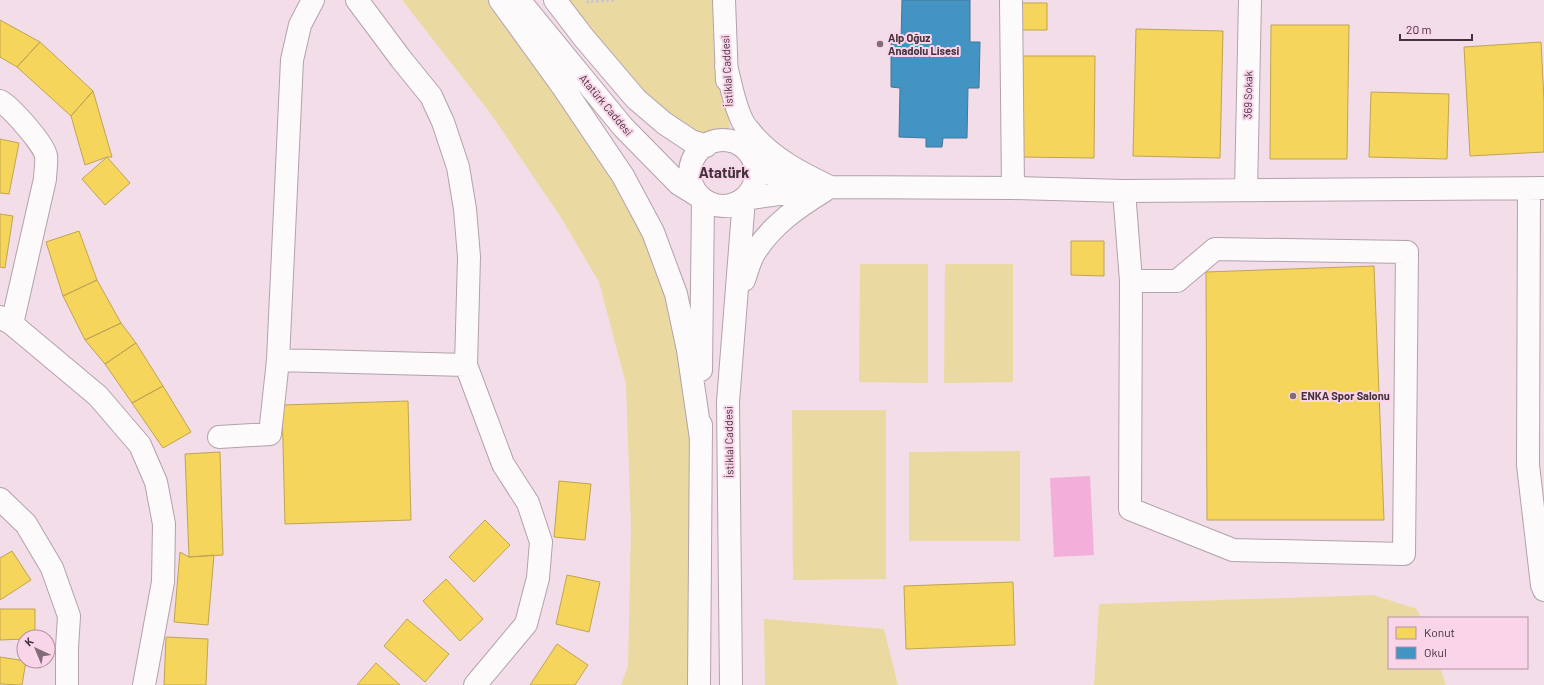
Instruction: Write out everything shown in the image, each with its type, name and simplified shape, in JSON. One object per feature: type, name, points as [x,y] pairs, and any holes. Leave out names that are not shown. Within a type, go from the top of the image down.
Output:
[{"type":"street","points":[[219,437],[270,434],[278,360],[292,60],[300,25],[313,0]]},
{"type":"street","points":[[357,0],[431,96],[443,122],[458,167],[465,210],[469,257],[466,365],[503,464],[528,504],[541,542],[538,578],[526,624],[475,685]]},
{"type":"street","points":[[500,0],[563,86],[619,170],[653,232],[676,294],[688,350],[700,439]]},
{"type":"street","name":"Atatürk Caddesi","points":[[519,0],[623,127],[679,184],[703,199]]},
{"type":"street","points":[[555,0],[584,38],[636,99],[664,123],[691,141],[706,146]]},
{"type":"street","name":"İstiklal Caddesi","points":[[724,0],[730,141]]},
{"type":"street","points":[[1011,0],[1013,188]]},
{"type":"street","name":"369 Sokak","points":[[1246,190],[1250,0]]},
{"type":"street","points":[[726,66],[737,108],[744,123],[756,138],[770,152],[797,171],[830,187]]},
{"type":"street","points":[[0,101],[7,105],[32,132],[46,155],[45,178],[6,320],[98,396],[140,445],[156,482],[164,524],[163,582],[144,685]]},
{"type":"street","points":[[830,187],[756,171],[754,161],[748,152],[740,145],[730,141],[720,141],[700,150],[694,159],[691,170],[691,181],[696,191],[703,199],[713,205],[724,206],[735,204],[744,199],[830,187],[1013,188],[1124,191],[1537,189],[1528,465],[1542,585],[1544,590]]},
{"type":"street","name":"İstiklal Caddesi","points":[[731,685],[728,402],[744,199],[751,191],[755,182],[756,171]]},
{"type":"street","points":[[736,300],[755,253],[767,237],[796,209],[830,187]]},
{"type":"street","points":[[1124,191],[1131,281],[1130,509],[1232,550],[1404,554],[1407,252],[1215,249],[1177,281],[1131,281]]},
{"type":"street","points":[[699,685],[703,199]]},
{"type":"street","points":[[278,360],[466,365]]},
{"type":"street","points":[[0,499],[26,524],[52,568],[69,616],[67,685]]},
{"type":"shaded area","points":[[402,0],[500,0],[623,176],[688,350],[699,685],[621,685],[628,666],[631,529],[626,384],[599,282],[560,216],[491,114]]},
{"type":"shaded area","points":[[555,0],[724,0],[730,141],[720,141],[709,144],[691,141]]},
{"type":"shaded area","points":[[860,264],[928,264],[928,383],[859,382]]},
{"type":"shaded area","points":[[945,264],[1013,264],[1013,382],[944,383]]},
{"type":"shaded area","points":[[792,410],[886,410],[886,579],[793,580]]},
{"type":"shaded area","points":[[1020,451],[1020,541],[909,541],[909,452]]},
{"type":"shaded area","points":[[1090,476],[1094,555],[1054,557],[1050,478]]},
{"type":"shaded area","points":[[1373,595],[1417,609],[1421,617],[1388,617],[1388,669],[1440,669],[1446,685],[1094,685],[1099,604]]},
{"type":"shaded area","points":[[764,619],[884,629],[898,685],[765,685]]},
{"type":"building: Konut","points":[[1019,3],[1047,3],[1047,30],[1019,30]]},
{"type":"building: Konut","points":[[0,20],[40,42],[17,67],[0,57]]},
{"type":"building: Konut","points":[[1271,25],[1349,25],[1347,159],[1270,159]]},
{"type":"building: Konut","points":[[1136,29],[1223,31],[1220,158],[1133,156]]},
{"type":"building: Konut","points":[[40,42],[93,91],[71,116],[17,67]]},
{"type":"building: Konut","points":[[1541,42],[1544,101],[1544,152],[1470,156],[1464,47]]},
{"type":"building: Konut","points":[[1021,56],[1095,56],[1094,158],[1021,157]]},
{"type":"building: Konut","points":[[93,91],[112,157],[107,157],[85,165],[71,116]]},
{"type":"building: Konut","points":[[1371,92],[1449,94],[1447,159],[1369,157]]},
{"type":"building: Konut","points":[[0,139],[19,143],[9,194],[0,193]]},
{"type":"building: Konut","points":[[107,157],[130,183],[105,205],[82,179]]},
{"type":"building: Konut","points":[[0,214],[13,216],[5,268],[0,267]]},
{"type":"building: Konut","points":[[79,231],[97,280],[63,296],[46,242]]},
{"type":"building: Konut","points":[[1071,241],[1104,241],[1104,276],[1071,275]]},
{"type":"building: Konut","name":"ENKA Spor Salonu","points":[[1374,266],[1384,520],[1207,520],[1206,272]]},
{"type":"building: Konut","points":[[97,280],[121,323],[85,340],[63,296]]},
{"type":"building: Konut","points":[[121,323],[136,343],[105,364],[85,340]]},
{"type":"building: Konut","points":[[136,343],[163,386],[132,403],[105,364]]},
{"type":"building: Konut","points":[[163,386],[191,432],[163,448],[132,403]]},
{"type":"building: Konut","points":[[408,401],[411,520],[285,524],[282,405]]},
{"type":"building: Konut","points":[[220,452],[223,555],[189,557],[185,454]]},
{"type":"building: Konut","points":[[559,481],[591,484],[585,540],[554,537]]},
{"type":"building: Konut","points":[[485,520],[510,545],[474,582],[449,557]]},
{"type":"building: Konut","points":[[12,551],[31,580],[0,600],[0,558]]},
{"type":"building: Konut","points":[[180,552],[189,557],[214,555],[208,625],[174,622]]},
{"type":"building: Konut","points":[[567,575],[600,582],[589,632],[556,624]]},
{"type":"building: Konut","points":[[446,579],[483,619],[460,641],[423,601]]},
{"type":"building: Konut","points":[[1013,582],[1015,645],[906,649],[904,586]]},
{"type":"building: Konut","points":[[0,609],[35,609],[35,629],[16,629],[16,639],[0,640]]},
{"type":"building: Konut","points":[[407,619],[449,654],[425,682],[384,646]]},
{"type":"building: Konut","points":[[166,637],[208,639],[206,685],[164,685]]},
{"type":"building: Konut","points":[[557,644],[588,665],[575,685],[530,685]]},
{"type":"building: Konut","points":[[0,657],[16,659],[16,669],[25,669],[22,685],[0,684]]},
{"type":"building: Konut","points":[[376,663],[400,685],[357,685]]},
{"type":"building: Okul","name":"Alp Oğuz Anadolu Lisesi","points":[[902,0],[970,0],[970,42],[980,42],[979,88],[968,88],[967,138],[943,138],[942,147],[926,147],[926,138],[899,137],[900,88],[891,87],[891,41],[901,41]]},
{"type":"place","name":"Alp Oğuz Anadolu Lisesi","points":[[880,44]]},
{"type":"place","name":"ENKA Spor Salonu","points":[[1293,396]]},
{"type":"district","name":"Atatürk","points":[[724,173]]}]
